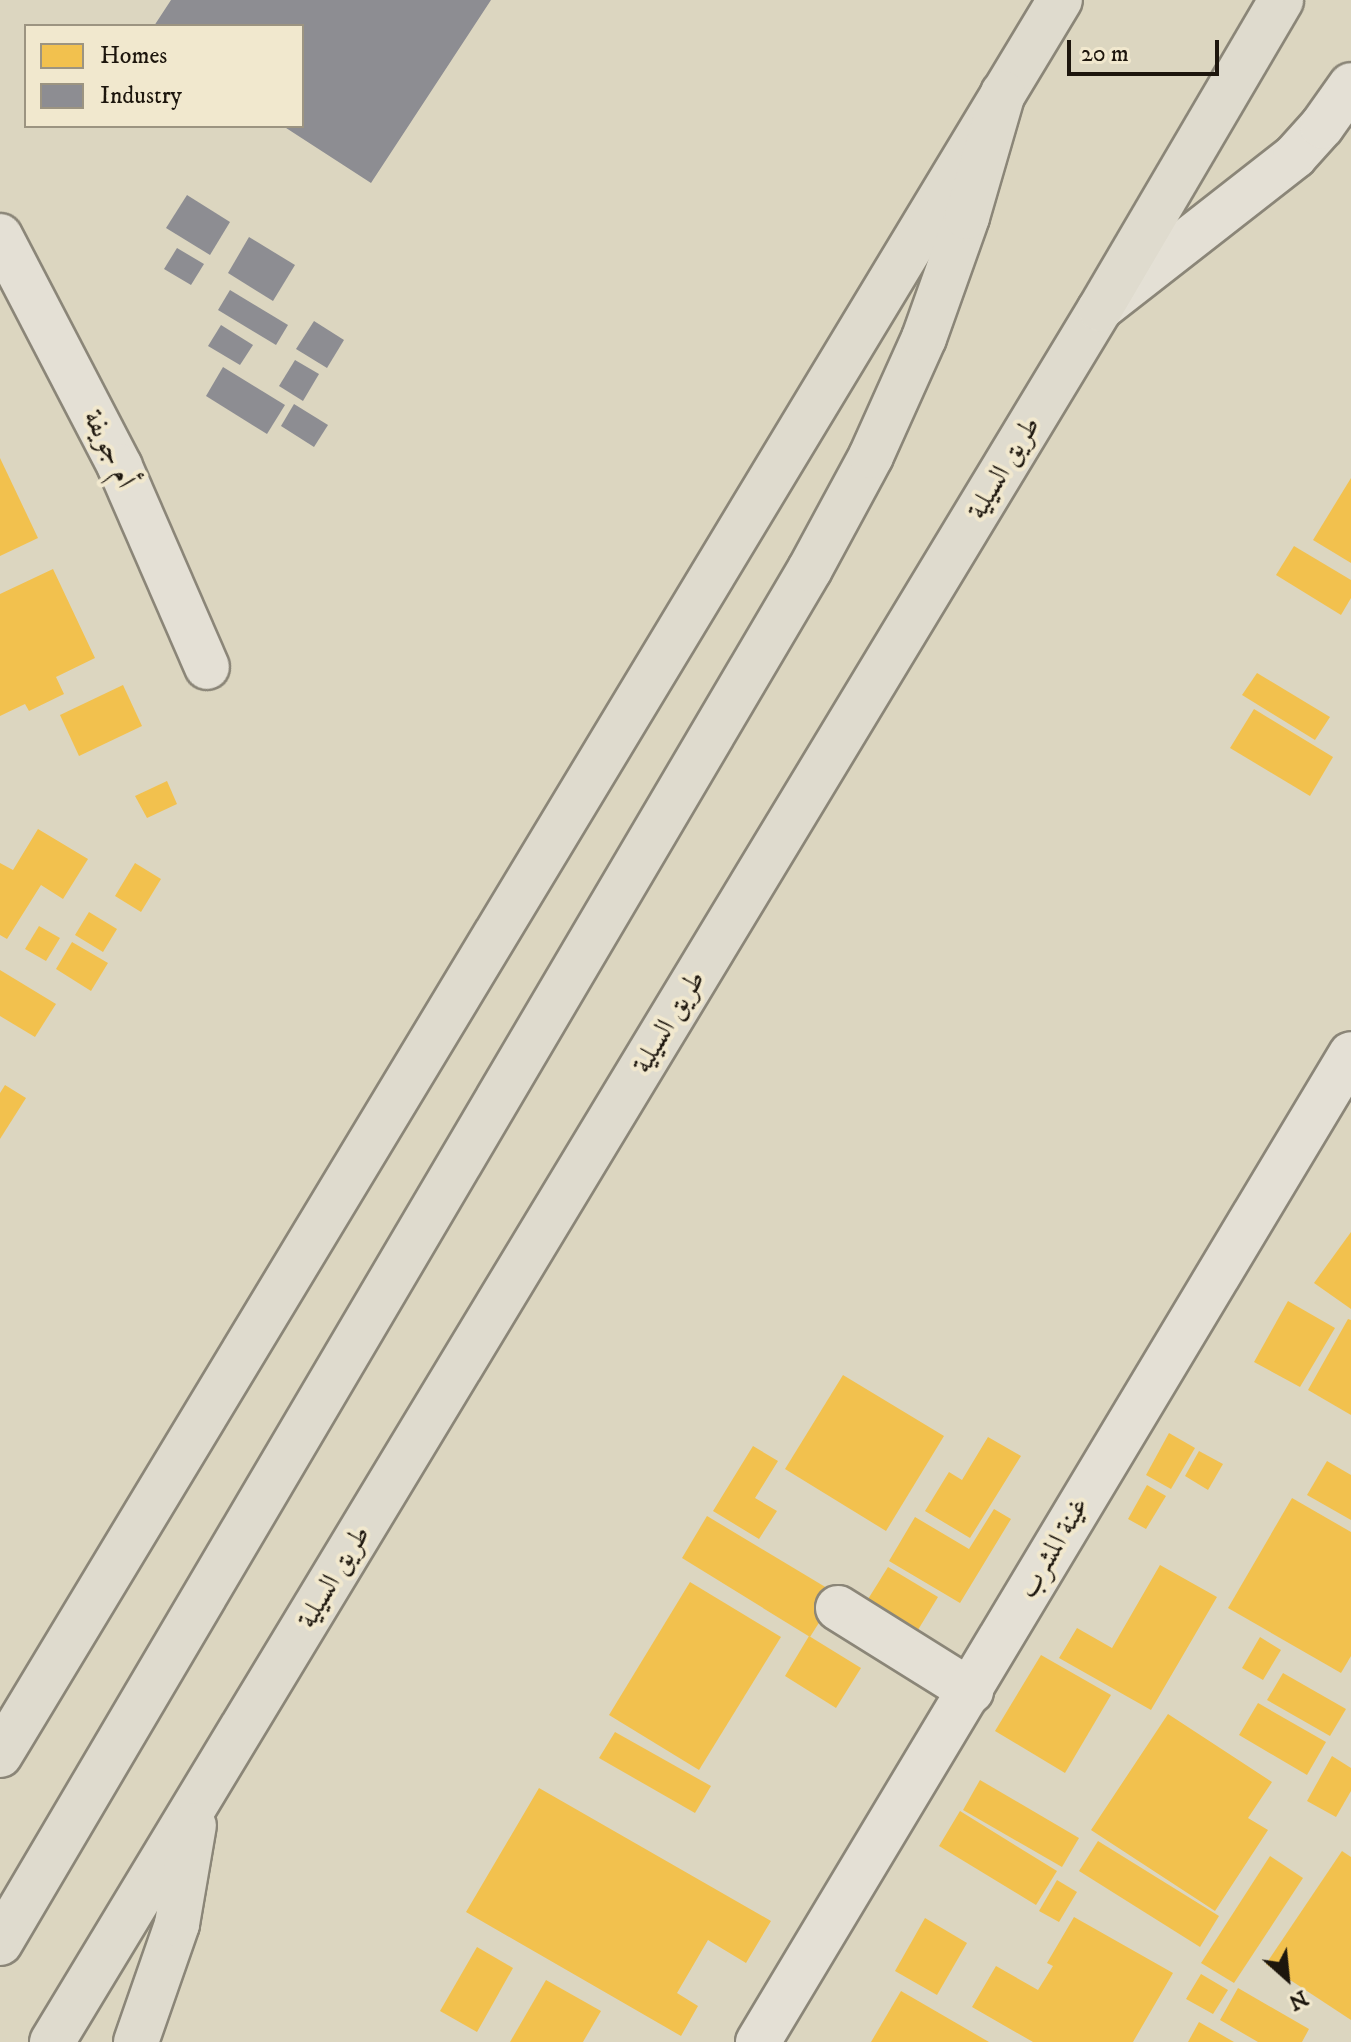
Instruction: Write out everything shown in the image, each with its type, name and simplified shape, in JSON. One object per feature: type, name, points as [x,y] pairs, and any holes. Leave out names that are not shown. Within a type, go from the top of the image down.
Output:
[{"type":"main road","points":[[0,1755],[1060,0]]},
{"type":"main road","name":"طريق السيلية","points":[[52,2042],[1100,309],[1281,0]]},
{"type":"main road","points":[[0,1943],[810,569],[871,456],[924,338],[967,217],[1003,93]]},
{"type":"main road","points":[[136,2042],[177,1924],[197,1803]]},
{"type":"street","points":[[1100,309],[1295,156],[1322,126],[1351,85]]},
{"type":"street","name":"أم جويفة","points":[[0,236],[120,467],[207,667]]},
{"type":"street","name":"غينة المشرب","points":[[758,2042],[1351,1054]]},
{"type":"street","points":[[838,1608],[971,1691]]},
{"type":"building: Homes","points":[[0,458],[38,538],[0,556]]},
{"type":"building: Homes","points":[[1351,478],[1351,563],[1313,540]]},
{"type":"building: Homes","points":[[1294,546],[1351,580],[1351,598],[1341,615],[1276,575]]},
{"type":"building: Homes","points":[[53,569],[95,658],[56,677],[64,694],[29,711],[25,704],[0,716],[0,594]]},
{"type":"building: Homes","points":[[1257,673],[1330,717],[1315,740],[1242,695]]},
{"type":"building: Homes","points":[[123,685],[142,726],[79,756],[60,715]]},
{"type":"building: Homes","points":[[1254,709],[1333,757],[1310,796],[1230,748]]},
{"type":"building: Homes","points":[[167,781],[177,804],[147,818],[135,796]]},
{"type":"building: Homes","points":[[38,829],[88,859],[63,899],[41,885],[7,939],[0,935],[0,863],[13,870]]},
{"type":"building: Homes","points":[[135,863],[161,879],[141,912],[115,896]]},
{"type":"building: Homes","points":[[89,912],[117,929],[103,952],[75,935]]},
{"type":"building: Homes","points":[[39,926],[60,938],[46,961],[25,949]]},
{"type":"building: Homes","points":[[72,942],[108,963],[91,991],[56,969]]},
{"type":"building: Homes","points":[[0,970],[56,1004],[35,1037],[0,1016]]},
{"type":"building: Homes","points":[[5,1085],[26,1098],[0,1139],[0,1093]]},
{"type":"building: Homes","points":[[1351,1232],[1351,1309],[1314,1283]]},
{"type":"building: Homes","points":[[1288,1301],[1335,1328],[1300,1387],[1254,1362]]},
{"type":"building: Homes","points":[[1348,1319],[1351,1320],[1351,1415],[1308,1390]]},
{"type":"building: Homes","points":[[843,1375],[944,1436],[886,1531],[785,1469]]},
{"type":"building: Homes","points":[[1169,1433],[1195,1448],[1171,1489],[1146,1475]]},
{"type":"building: Homes","points":[[988,1437],[1021,1456],[970,1538],[925,1511],[949,1472],[962,1480]]},
{"type":"building: Homes","points":[[753,1446],[778,1461],[755,1498],[777,1511],[759,1539],[713,1511]]},
{"type":"building: Homes","points":[[1199,1451],[1223,1464],[1208,1490],[1185,1476]]},
{"type":"building: Homes","points":[[1327,1461],[1351,1475],[1351,1520],[1307,1495]]},
{"type":"building: Homes","points":[[1147,1485],[1166,1496],[1146,1529],[1128,1519]]},
{"type":"building: Homes","points":[[1292,1498],[1351,1532],[1351,1656],[1341,1673],[1228,1608]]},
{"type":"building: Homes","points":[[994,1509],[1011,1519],[960,1603],[889,1561],[915,1517],[969,1549]]},
{"type":"building: Homes","points":[[707,1516],[837,1594],[810,1637],[682,1558]]},
{"type":"building: Homes","points":[[1160,1565],[1217,1597],[1151,1710],[1059,1658],[1077,1628],[1112,1648]]},
{"type":"building: Homes","points":[[888,1567],[938,1597],[910,1643],[860,1612]]},
{"type":"building: Homes","points":[[690,1582],[781,1637],[699,1770],[609,1715]]},
{"type":"building: Homes","points":[[809,1636],[861,1668],[836,1708],[785,1676]]},
{"type":"building: Homes","points":[[1260,1637],[1281,1650],[1263,1680],[1242,1668]]},
{"type":"building: Homes","points":[[1041,1655],[1111,1695],[1065,1773],[995,1731]]},
{"type":"building: Homes","points":[[1283,1673],[1346,1709],[1330,1736],[1267,1700]]},
{"type":"building: Homes","points":[[1258,1703],[1326,1742],[1307,1775],[1239,1735]]},
{"type":"building: Homes","points":[[1168,1714],[1272,1782],[1248,1818],[1268,1830],[1215,1911],[1091,1830]]},
{"type":"building: Homes","points":[[615,1732],[711,1786],[695,1813],[599,1758]]},
{"type":"building: Homes","points":[[1332,1756],[1351,1768],[1351,1791],[1336,1817],[1307,1801]]},
{"type":"building: Homes","points":[[980,1780],[1079,1838],[1062,1867],[963,1810]]},
{"type":"building: Homes","points":[[539,1788],[771,1921],[746,1963],[708,1940],[677,1993],[698,2006],[681,2036],[466,1912]]},
{"type":"building: Homes","points":[[960,1811],[1057,1871],[1036,1905],[939,1846]]},
{"type":"building: Homes","points":[[1098,1841],[1219,1916],[1200,1947],[1079,1871]]},
{"type":"building: Homes","points":[[1342,1851],[1351,1857],[1351,2020],[1266,1964]]},
{"type":"building: Homes","points":[[1270,1856],[1303,1878],[1234,1983],[1201,1963]]},
{"type":"building: Homes","points":[[1057,1880],[1077,1892],[1059,1922],[1039,1911]]},
{"type":"building: Homes","points":[[1074,1917],[1173,1973],[1133,2042],[1033,2042],[972,2007],[996,1966],[1038,1990],[1053,1966],[1047,1963]]},
{"type":"building: Homes","points":[[925,1918],[967,1943],[937,1995],[895,1971]]},
{"type":"building: Homes","points":[[477,1947],[513,1968],[477,2032],[440,2011]]},
{"type":"building: Homes","points":[[1201,1974],[1228,1990],[1213,2014],[1186,1999]]},
{"type":"building: Homes","points":[[546,1980],[601,2011],[583,2042],[510,2042]]},
{"type":"building: Homes","points":[[1238,1988],[1309,2029],[1302,2042],[1258,2042],[1220,2020]]},
{"type":"building: Homes","points":[[901,1991],[989,2042],[871,2042]]},
{"type":"building: Homes","points":[[1199,2022],[1234,2042],[1188,2042]]},
{"type":"building: Industry","points":[[171,0],[491,0],[371,183],[286,128],[304,128],[304,24],[155,24]]},
{"type":"building: Industry","points":[[187,195],[230,222],[210,255],[166,228]]},
{"type":"building: Industry","points":[[249,237],[295,265],[273,301],[228,273]]},
{"type":"building: Industry","points":[[177,248],[204,264],[191,285],[164,269]]},
{"type":"building: Industry","points":[[230,290],[288,325],[276,345],[218,310]]},
{"type":"building: Industry","points":[[314,321],[344,340],[327,368],[296,349]]},
{"type":"building: Industry","points":[[221,325],[253,345],[240,365],[208,346]]},
{"type":"building: Industry","points":[[295,360],[319,374],[303,401],[279,386]]},
{"type":"building: Industry","points":[[223,367],[285,405],[267,434],[206,396]]},
{"type":"building: Industry","points":[[294,404],[328,425],[314,447],[281,426]]}]
